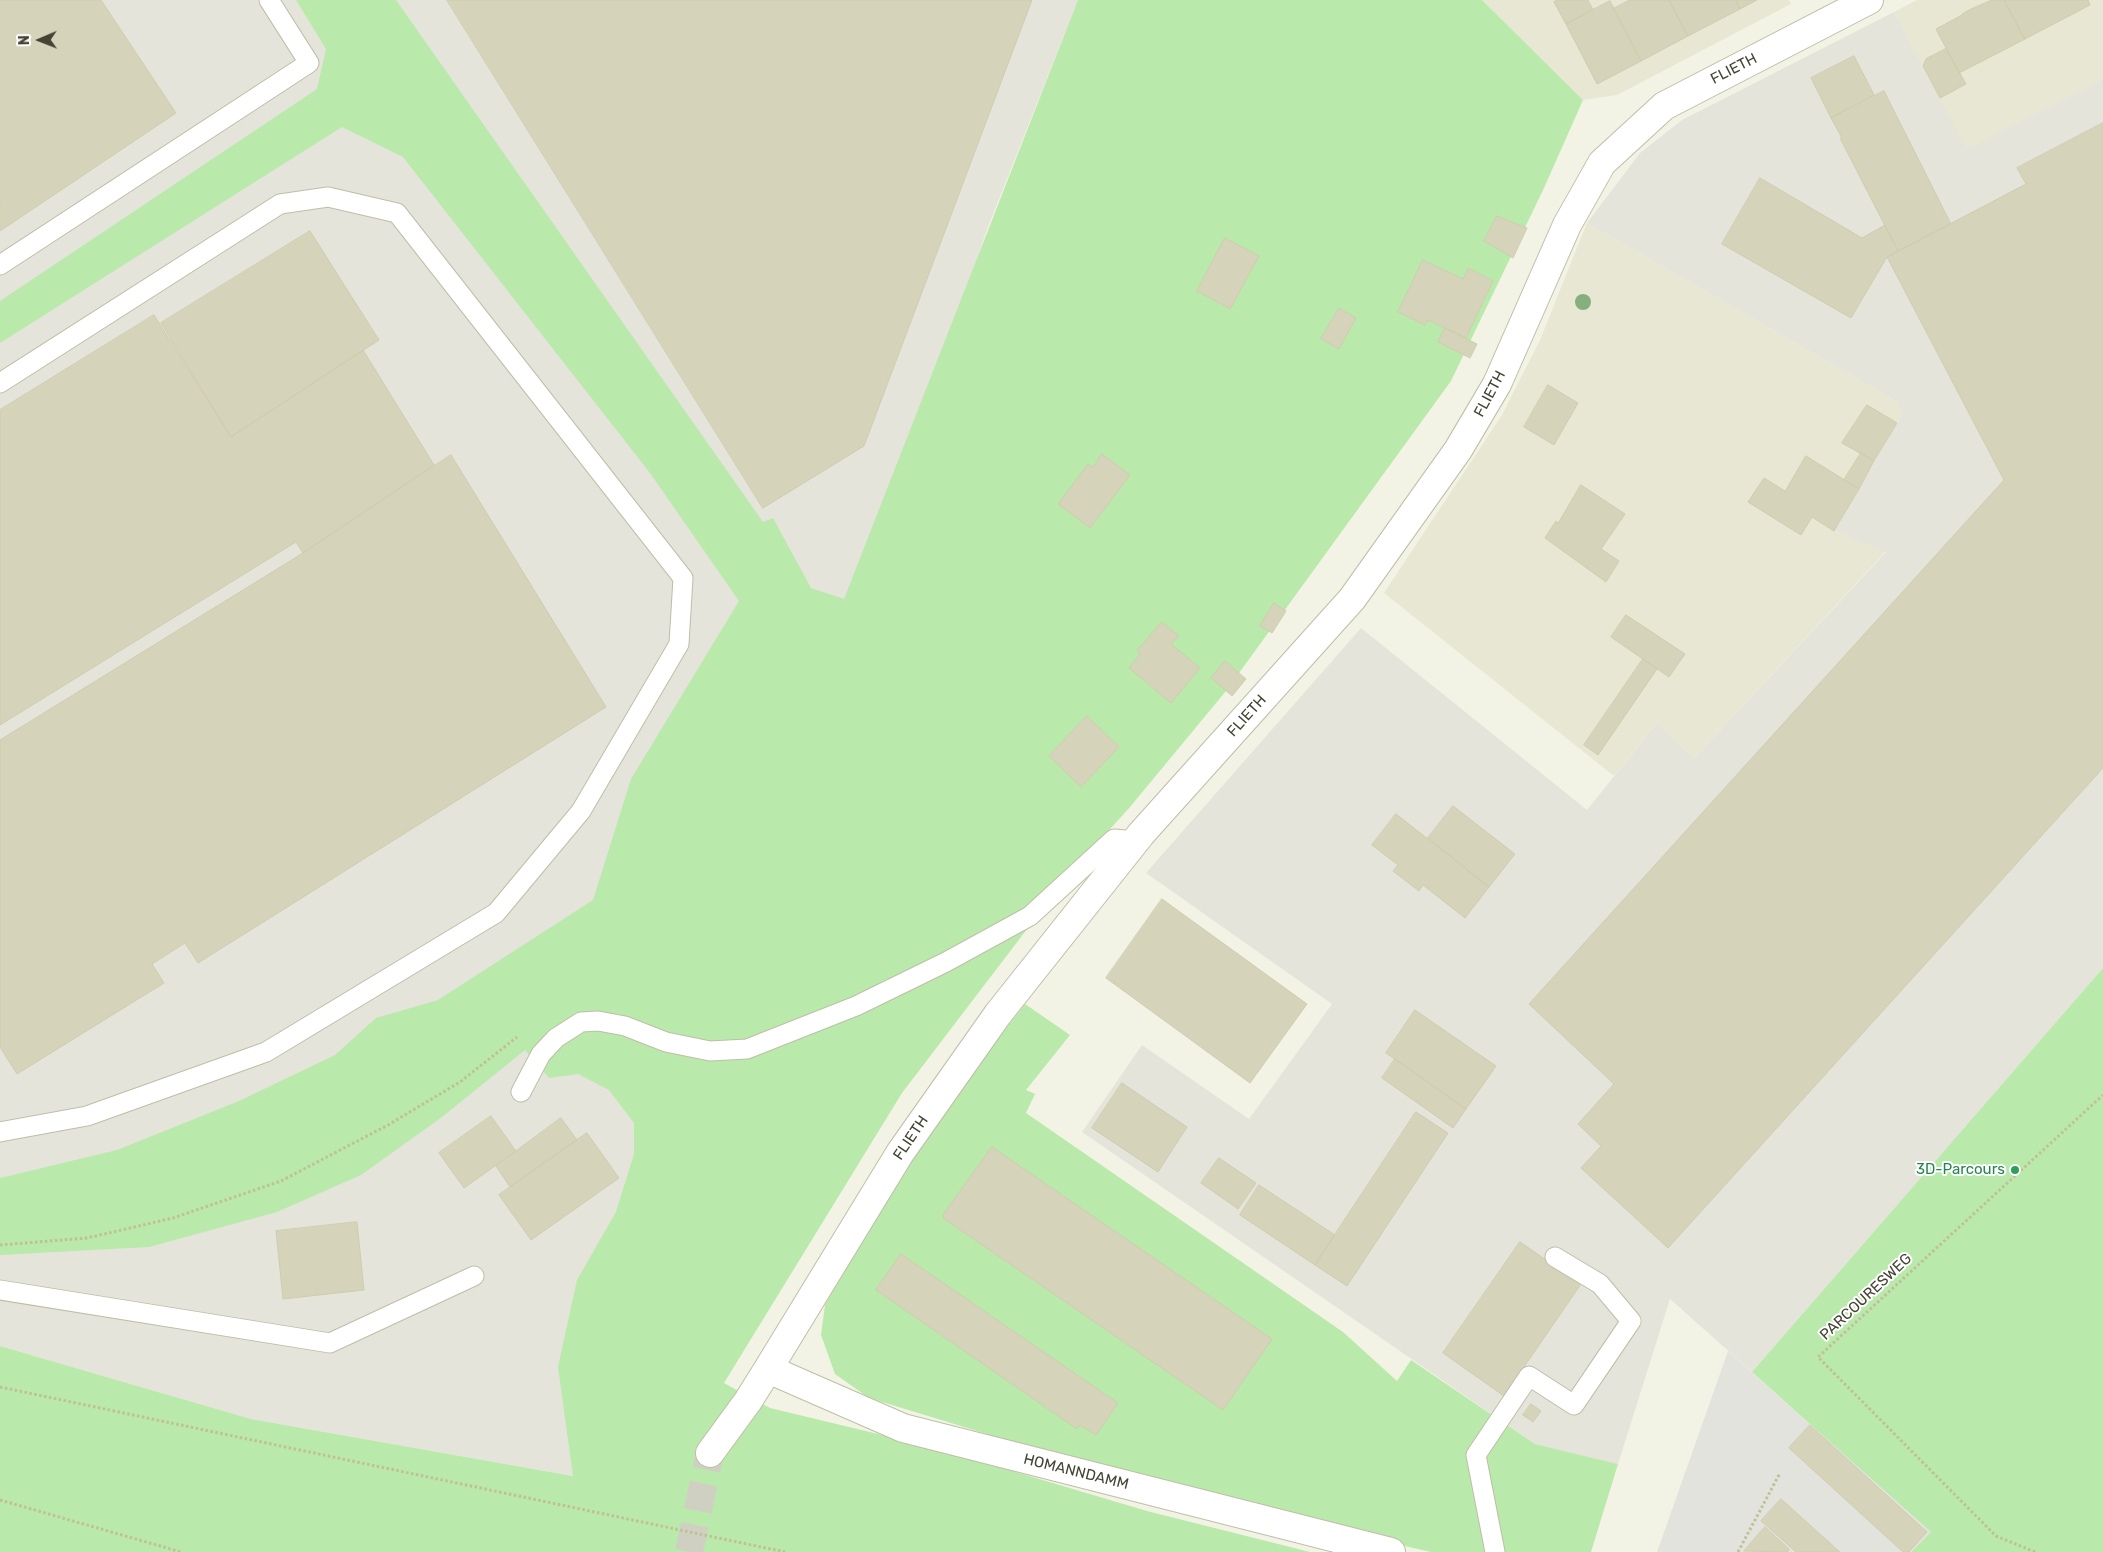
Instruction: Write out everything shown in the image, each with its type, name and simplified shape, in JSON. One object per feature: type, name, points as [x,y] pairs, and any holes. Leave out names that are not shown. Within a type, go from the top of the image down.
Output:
[{"type":"street","name":"FLIETH","points":[[710,1453],[748,1401],[900,1153],[1018,987],[1136,841],[1352,599],[1458,450],[1497,384],[1567,225],[1602,163],[1664,106],[1869,0]]},
{"type":"street","name":"HOMANNDAMM","points":[[768,1369],[903,1428],[1391,1552]]},
{"type":"lane","points":[[0,265],[308,63],[269,0]]},
{"type":"lane","points":[[0,383],[280,204],[328,197],[397,214],[682,578],[679,644],[581,811],[496,913],[266,1052],[87,1116],[0,1132]]},
{"type":"lane","points":[[521,1092],[541,1054],[556,1038],[580,1022],[598,1021],[625,1026],[666,1042],[710,1051],[747,1048],[856,1006],[946,962],[1030,916],[1114,840],[1136,841]]},
{"type":"lane","points":[[1495,1552],[1476,1455],[1529,1376],[1574,1405],[1631,1321],[1600,1284],[1555,1257]]},
{"type":"lane","points":[[0,1290],[330,1343],[474,1276]]},
{"type":"path","points":[[0,1245],[87,1238],[173,1218],[281,1182],[388,1125],[460,1082],[524,1031]]},
{"type":"path","name":"PARCOURESWEG","points":[[2035,1552],[1996,1536],[1818,1356],[2103,1095]]},
{"type":"path","points":[[0,1387],[785,1552]]},
{"type":"path","points":[[1738,1552],[1780,1473]]},
{"type":"path","points":[[0,1500],[181,1552]]},
{"type":"shaded area","points":[[0,0],[1078,0],[986,232],[712,1070],[573,1476],[251,1419],[0,1346]]},
{"type":"shaded area","points":[[1482,0],[1789,0],[1791,4],[1617,95],[1583,100]]},
{"type":"shaded area","points":[[1917,0],[2103,0],[2103,79],[1967,150],[1894,12]]},
{"type":"shaded area","points":[[1894,12],[1967,149],[2103,79],[2103,968],[1752,1372],[1670,1299],[1618,1464],[1535,1444],[1082,1132],[1142,1045],[1249,1119],[1332,1004],[1146,873],[1361,628],[1587,810],[1657,723],[1694,758],[1886,552],[1835,531],[1902,414],[1896,401],[1587,223],[1640,153],[1682,120]]},
{"type":"shaded area","points":[[1587,223],[1896,401],[1902,414],[1835,531],[1886,551],[1694,758],[1657,723],[1614,776],[1384,593],[1502,415],[1540,340]]},
{"type":"shaded area","points":[[1728,1351],[1931,1532],[1911,1552],[1657,1552]]},
{"type":"green space","points":[[296,0],[396,0],[763,522],[773,518],[811,588],[844,599],[1078,0],[1482,0],[1583,100],[1544,188],[1451,381],[1226,691],[1130,807],[1066,878],[902,1093],[724,1383],[770,1408],[928,1446],[1147,1511],[1310,1552],[0,1552],[0,1346],[251,1419],[573,1476],[558,1367],[577,1280],[616,1212],[634,1154],[634,1123],[609,1090],[578,1074],[549,1078],[525,1050],[442,1117],[361,1175],[277,1212],[149,1247],[0,1255],[0,1178],[117,1150],[239,1101],[335,1055],[376,1018],[438,1000],[593,900],[631,779],[739,601],[650,473],[403,157],[342,127],[0,343],[0,301],[317,89],[326,49]]},
{"type":"green space","name":"3D-Parcours","points":[[2103,968],[2103,1552],[1911,1552],[1930,1532],[1752,1372]]},
{"type":"green space","points":[[1025,1004],[1070,1035],[1026,1090],[1035,1094],[1026,1113],[1343,1332],[1397,1381],[1411,1360],[1535,1444],[1618,1464],[1591,1552],[1431,1552],[1304,1523],[1046,1452],[869,1398],[835,1374],[821,1335],[825,1305],[905,1159]]},
{"type":"building","points":[[0,0],[101,0],[176,113],[0,231]]},
{"type":"building","points":[[447,0],[1032,0],[864,446],[763,508]]},
{"type":"building","points":[[1558,0],[1588,0],[1593,10],[1566,24],[1554,2]]},
{"type":"building","points":[[1630,0],[1669,0],[1688,36],[1641,61],[1613,9]]},
{"type":"building","points":[[1669,0],[1736,0],[1740,9],[1688,36]]},
{"type":"building","points":[[1736,0],[1757,0],[1740,9]]},
{"type":"building","points":[[1992,0],[2004,0],[2025,39],[1959,73],[1936,29],[1969,10]]},
{"type":"building","points":[[2004,0],[2088,0],[2090,5],[2025,39]]},
{"type":"building","points":[[1610,1],[1641,61],[1597,84],[1566,24]]},
{"type":"building","points":[[1946,49],[1966,84],[1940,98],[1923,66],[1926,59]]},
{"type":"building","points":[[1854,56],[1874,95],[1831,118],[1811,78]]},
{"type":"building","points":[[1884,91],[1951,224],[1898,251],[1831,118]]},
{"type":"building","points":[[2103,123],[2103,768],[1668,1248],[1581,1168],[1601,1146],[1578,1124],[1614,1084],[1529,1004],[2004,480],[1887,257],[2026,184],[2017,168]]},
{"type":"building","points":[[1760,178],[1862,238],[1885,225],[1898,251],[1887,257],[1851,318],[1722,244]]},
{"type":"building","points":[[1497,216],[1527,228],[1513,258],[1484,241]]},
{"type":"building","points":[[310,231],[379,340],[231,437],[161,323]]},
{"type":"building","points":[[1225,238],[1259,256],[1230,309],[1197,291]]},
{"type":"building","points":[[1423,260],[1463,279],[1468,268],[1493,281],[1466,338],[1428,320],[1425,325],[1398,312]]},
{"type":"building","points":[[1339,308],[1356,318],[1339,349],[1321,339]]},
{"type":"building","points":[[154,315],[231,437],[363,350],[434,465],[303,553],[296,542],[0,725],[0,410]]},
{"type":"building","points":[[1445,328],[1477,344],[1470,358],[1438,342]]},
{"type":"building","points":[[1548,385],[1578,403],[1554,445],[1524,427]]},
{"type":"building","points":[[1867,405],[1897,423],[1874,461],[1842,443]]},
{"type":"building","points":[[1861,453],[1874,461],[1859,489],[1844,480]]},
{"type":"building","points":[[1102,454],[1130,475],[1090,528],[1058,504],[1088,464],[1093,467]]},
{"type":"building","points":[[451,455],[606,707],[198,963],[185,943],[152,964],[164,983],[17,1074],[0,1047],[0,740],[303,553]]},
{"type":"building","points":[[1806,456],[1859,489],[1834,531],[1812,517],[1801,535],[1748,502],[1764,478],[1785,491]]},
{"type":"building","points":[[1581,485],[1625,514],[1601,549],[1619,561],[1606,582],[1545,538],[1556,521],[1558,523]]},
{"type":"building","points":[[1274,603],[1286,611],[1272,633],[1260,626]]},
{"type":"building","points":[[1626,615],[1685,654],[1669,677],[1611,637]]},
{"type":"building","points":[[1162,622],[1179,636],[1171,644],[1200,668],[1171,703],[1129,668],[1140,654],[1137,651]]},
{"type":"building","points":[[1643,659],[1657,669],[1598,755],[1584,745]]},
{"type":"building","points":[[1225,661],[1246,679],[1232,696],[1211,678]]},
{"type":"building","points":[[1087,716],[1119,747],[1081,787],[1049,756]]},
{"type":"building","points":[[1453,806],[1515,854],[1489,887],[1428,838]]},
{"type":"building","points":[[1396,814],[1489,887],[1465,918],[1423,885],[1419,891],[1393,871],[1398,865],[1372,845]]},
{"type":"building","points":[[1162,899],[1307,1004],[1250,1083],[1106,978]]},
{"type":"building","points":[[1415,1010],[1496,1066],[1466,1109],[1386,1053]]},
{"type":"building","points":[[1395,1059],[1466,1109],[1453,1128],[1382,1078]]},
{"type":"building","points":[[1122,1083],[1187,1127],[1158,1172],[1092,1128]]},
{"type":"building","points":[[1416,1112],[1448,1133],[1347,1286],[1315,1265]]},
{"type":"building","points":[[491,1116],[516,1151],[464,1188],[439,1153]]},
{"type":"building","points":[[561,1118],[577,1140],[510,1187],[496,1166]]},
{"type":"building","points":[[587,1133],[619,1178],[531,1240],[499,1195]]},
{"type":"building","points":[[992,1147],[1272,1339],[1223,1410],[943,1218],[943,1215]]},
{"type":"building","points":[[1219,1158],[1256,1183],[1238,1209],[1201,1183]]},
{"type":"building","points":[[1259,1185],[1335,1235],[1315,1265],[1240,1215]]},
{"type":"building","points":[[357,1222],[364,1290],[283,1299],[276,1231]]},
{"type":"building","points":[[1520,1242],[1581,1284],[1504,1396],[1443,1353]]},
{"type":"building","points":[[901,1254],[1118,1403],[1096,1435],[1080,1425],[1077,1429],[876,1290]]},
{"type":"building","points":[[1531,1404],[1541,1411],[1533,1422],[1523,1415]]},
{"type":"building","points":[[1810,1425],[1927,1532],[1909,1552],[1903,1552],[1789,1448]]},
{"type":"building","points":[[1781,1499],[1840,1552],[1796,1552],[1761,1521]]},
{"type":"building","points":[[1765,1527],[1789,1549],[1788,1552],[1744,1551]]},
{"type":"tunnel","points":[[689,1552],[710,1453]]},
{"type":"place","name":"3D-Parcours","points":[[2015,1170]]}]
